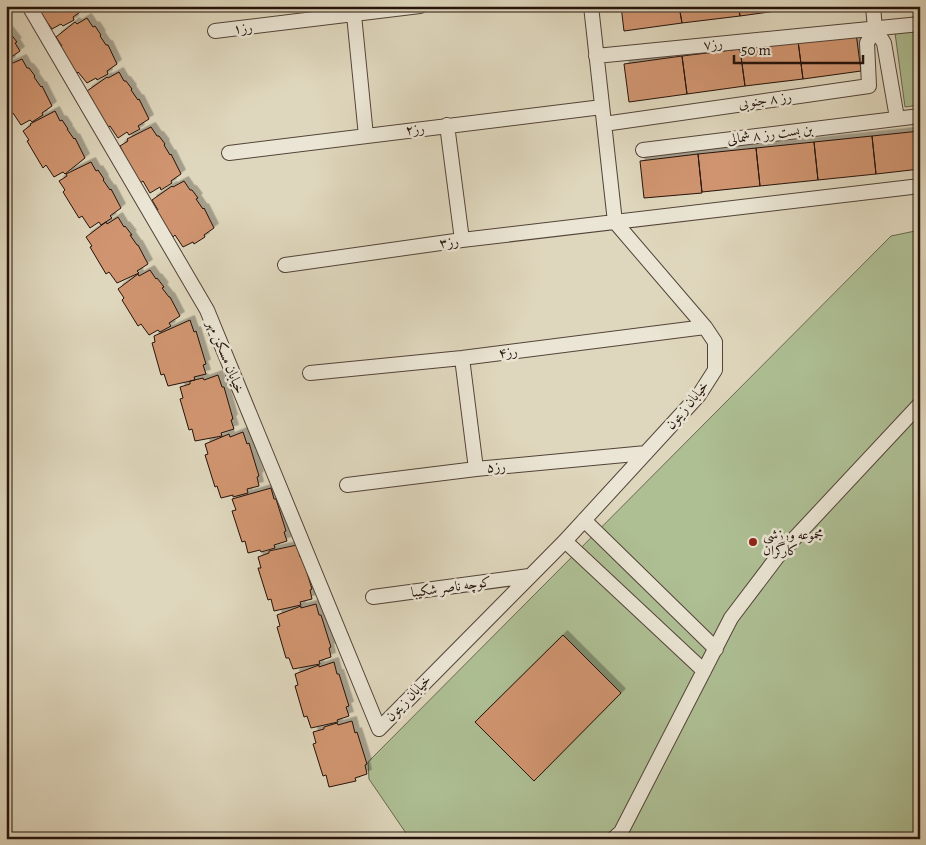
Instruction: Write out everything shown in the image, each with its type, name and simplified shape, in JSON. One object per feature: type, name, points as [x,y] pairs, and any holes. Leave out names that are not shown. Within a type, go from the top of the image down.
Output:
[{"type":"street","name":"خیابان مسکن مهر","points":[[29,6],[206,310],[379,728]]},
{"type":"street","name":"رز۱","points":[[215,31],[420,6]]},
{"type":"street","points":[[591,6],[615,222]]},
{"type":"street","points":[[873,6],[875,29],[884,43],[897,118]]},
{"type":"street","points":[[354,15],[366,136]]},
{"type":"street","name":"رز۷","points":[[596,56],[920,24]]},
{"type":"street","name":"رز ۸ جنوبی","points":[[604,124],[869,86],[867,43],[875,29]]},
{"type":"street","name":"رز۲","points":[[229,153],[602,107]]},
{"type":"street","name":"بن بست رز ۸ شمالی","points":[[643,150],[920,116]]},
{"type":"street","points":[[447,125],[462,240]]},
{"type":"street","name":"رز۳","points":[[285,265],[462,240],[920,186]]},
{"type":"street","name":"خیابان زیتون","points":[[379,728],[565,541],[699,395],[716,370],[715,342],[705,327],[615,222]]},
{"type":"street","name":"رز۴","points":[[310,374],[462,358],[705,327]]},
{"type":"street","points":[[462,358],[476,469]]},
{"type":"street","points":[[613,839],[621,832],[731,618],[778,556],[920,404]]},
{"type":"street","name":"رز۵","points":[[347,485],[476,469],[646,453]]},
{"type":"street","points":[[584,520],[716,649]]},
{"type":"street","points":[[565,541],[704,671]]},
{"type":"street","name":"کوچه ناصر شکیبا","points":[[373,597],[529,576]]},
{"type":"green space","points":[[920,31],[920,105],[905,107],[895,33]]},
{"type":"green space","name":"مجموعه ورزشی کارگران","points":[[920,230],[920,839],[410,839],[369,779],[368,762],[891,236]]},
{"type":"building","points":[[33,6],[81,6],[83,10],[73,17],[74,20],[52,29],[44,18],[41,20]]},
{"type":"building","points":[[621,6],[679,6],[682,23],[624,31]]},
{"type":"building","points":[[679,6],[739,6],[740,16],[682,23]]},
{"type":"building","points":[[738,6],[797,6],[798,8],[740,16]]},
{"type":"building","points":[[87,18],[93,27],[95,26],[106,45],[108,45],[117,64],[107,71],[108,74],[87,83],[78,72],[76,74],[60,48],[62,46],[56,37],[75,22],[77,24]]},
{"type":"building","points":[[6,28],[17,42],[15,43],[20,51],[10,58],[11,61],[6,64]]},
{"type":"building","points":[[856,33],[861,71],[803,79],[798,41]]},
{"type":"building","points":[[798,41],[803,79],[745,86],[740,49]]},
{"type":"building","points":[[740,49],[745,86],[687,94],[682,56]]},
{"type":"building","points":[[682,56],[687,94],[629,102],[624,64]]},
{"type":"building","points":[[22,59],[42,86],[52,106],[32,122],[30,120],[21,125],[13,113],[10,115],[6,109],[6,66]]},
{"type":"building","points":[[119,72],[139,99],[149,119],[138,126],[140,129],[129,135],[127,132],[118,138],[110,126],[107,128],[91,102],[93,101],[87,91],[107,77]]},
{"type":"building","points":[[55,111],[60,121],[62,120],[75,138],[85,158],[65,174],[63,172],[54,177],[46,165],[43,168],[23,131],[30,124]]},
{"type":"building","points":[[151,127],[165,144],[181,174],[161,190],[160,187],[150,193],[143,181],[140,183],[123,157],[125,156],[120,146],[128,141],[127,139]]},
{"type":"building","points":[[920,131],[920,169],[876,174],[872,136]]},
{"type":"building","points":[[872,136],[876,174],[818,180],[814,142]]},
{"type":"building","points":[[814,142],[818,180],[760,186],[756,148]]},
{"type":"building","points":[[756,148],[760,186],[702,192],[698,154]]},
{"type":"building","points":[[698,154],[702,193],[644,198],[640,161]]},
{"type":"building","points":[[91,162],[111,189],[121,208],[110,216],[112,218],[101,225],[99,222],[90,228],[82,216],[79,218],[63,192],[65,190],[59,181],[67,176],[66,174]]},
{"type":"building","points":[[184,181],[198,198],[196,199],[204,208],[214,228],[194,244],[193,242],[183,247],[175,235],[173,237],[156,211],[158,210],[152,200],[172,186]]},
{"type":"building","points":[[118,217],[132,235],[130,235],[138,245],[148,264],[137,271],[139,273],[117,283],[109,272],[106,274],[86,237],[106,222],[107,224]]},
{"type":"building","points":[[150,270],[164,287],[162,288],[170,297],[180,316],[169,323],[171,326],[149,335],[141,324],[138,326],[122,300],[124,298],[118,289],[138,274],[139,276]]},
{"type":"building","points":[[190,320],[194,332],[196,331],[206,364],[203,365],[206,374],[194,377],[195,380],[168,386],[164,374],[161,375],[152,343],[155,342],[154,336]]},
{"type":"building","points":[[218,375],[222,387],[224,387],[234,429],[221,433],[222,436],[195,441],[192,429],[189,430],[180,399],[183,398],[180,387],[190,384],[190,381],[203,378],[204,380]]},
{"type":"building","points":[[243,432],[247,444],[249,443],[259,476],[257,477],[259,486],[247,489],[248,493],[221,498],[217,486],[215,487],[205,455],[208,454],[205,444],[229,434],[230,437]]},
{"type":"building","points":[[271,488],[286,531],[284,532],[287,541],[274,545],[275,548],[248,553],[245,541],[242,542],[232,511],[236,510],[232,499]]},
{"type":"building","points":[[297,545],[312,589],[310,590],[312,599],[300,602],[301,605],[274,611],[271,599],[268,600],[258,568],[261,568],[258,557],[269,553],[269,551]]},
{"type":"building","points":[[316,604],[331,647],[329,648],[331,657],[319,661],[320,664],[293,669],[289,658],[286,658],[277,627],[280,626],[277,615],[301,606],[301,608]]},
{"type":"building","points":[[563,635],[621,693],[534,781],[475,722]]},
{"type":"building","points":[[334,662],[349,706],[346,707],[349,716],[337,720],[338,722],[311,728],[307,716],[304,717],[295,686],[298,685],[295,674],[319,665],[319,667]]},
{"type":"building","points":[[352,721],[367,764],[365,765],[367,774],[355,778],[356,781],[329,787],[326,775],[323,776],[313,744],[316,743],[313,732],[337,723],[338,725]]},
{"type":"place","name":"مجموعه ورزشی کارگران","points":[[753,542]]}]
